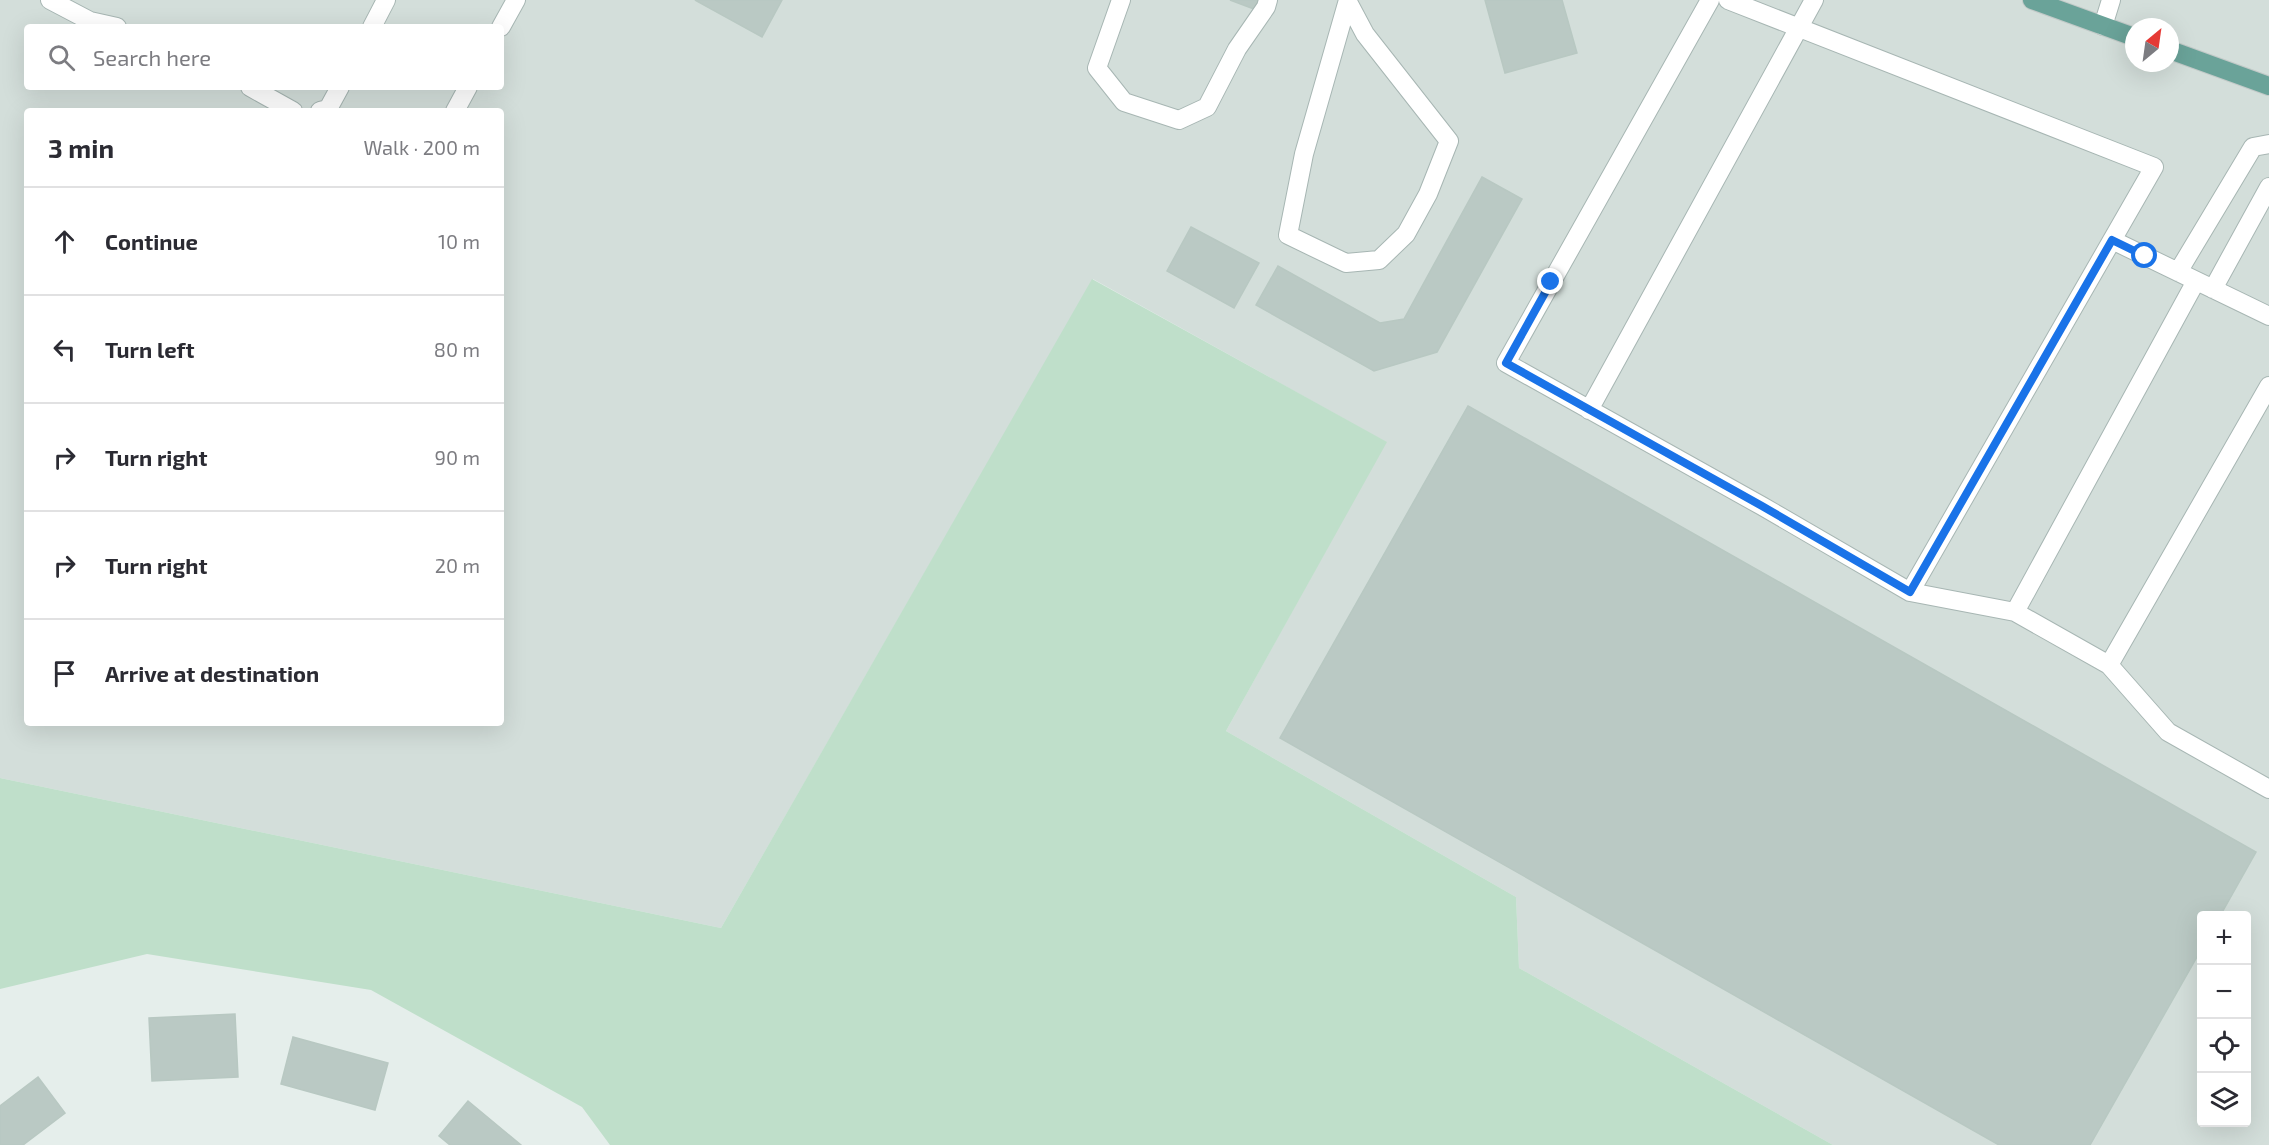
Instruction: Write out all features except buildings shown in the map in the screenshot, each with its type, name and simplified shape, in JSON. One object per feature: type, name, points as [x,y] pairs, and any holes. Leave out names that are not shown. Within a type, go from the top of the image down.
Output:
[{"type":"main road","points":[[2032,0],[2125,34]]},
{"type":"main road","points":[[2179,53],[2269,86]]},
{"type":"lane","points":[[50,0],[90,21],[104,24]]},
{"type":"lane","points":[[374,24],[387,0]]},
{"type":"lane","points":[[503,24],[516,0]]},
{"type":"lane","points":[[1121,0],[1097,68],[1124,102],[1179,120],[1207,108],[1236,50],[1266,7],[1268,0]]},
{"type":"lane","points":[[1710,0],[1506,363],[1762,506],[1910,592],[2015,612],[2109,665],[2168,732],[2269,789]]},
{"type":"lane","points":[[1728,0],[2154,167],[1910,592]]},
{"type":"lane","points":[[1589,410],[1814,0]]},
{"type":"lane","points":[[2103,26],[2112,0]]},
{"type":"lane","points":[[1348,1],[1365,34],[1449,141],[1428,194],[1406,234],[1379,260],[1346,263],[1288,235],[1304,154],[1348,1]]},
{"type":"lane","points":[[255,90],[287,108]]},
{"type":"lane","points":[[329,108],[338,90]]},
{"type":"lane","points":[[457,108],[466,90]]},
{"type":"lane","points":[[2178,272],[2253,147],[2269,144]]},
{"type":"lane","points":[[2213,289],[2269,187]]},
{"type":"lane","points":[[2112,240],[2269,316]]},
{"type":"lane","points":[[2015,612],[2196,281]]},
{"type":"lane","points":[[2109,665],[2269,386]]},
{"type":"shaded area","points":[[0,0],[2269,0],[2269,1145],[1833,1145],[1519,968],[1516,897],[1226,731],[1386,442],[1093,279],[721,928],[0,778]]},
{"type":"green space","points":[[1092,279],[1387,442],[1226,731],[1516,897],[1519,968],[1833,1145],[610,1145],[582,1107],[371,990],[147,954],[0,989],[0,778],[721,928]]},
{"type":"route","points":[[1551,282],[1506,363],[1835,547],[1910,592],[2112,240],[2145,256]]}]
